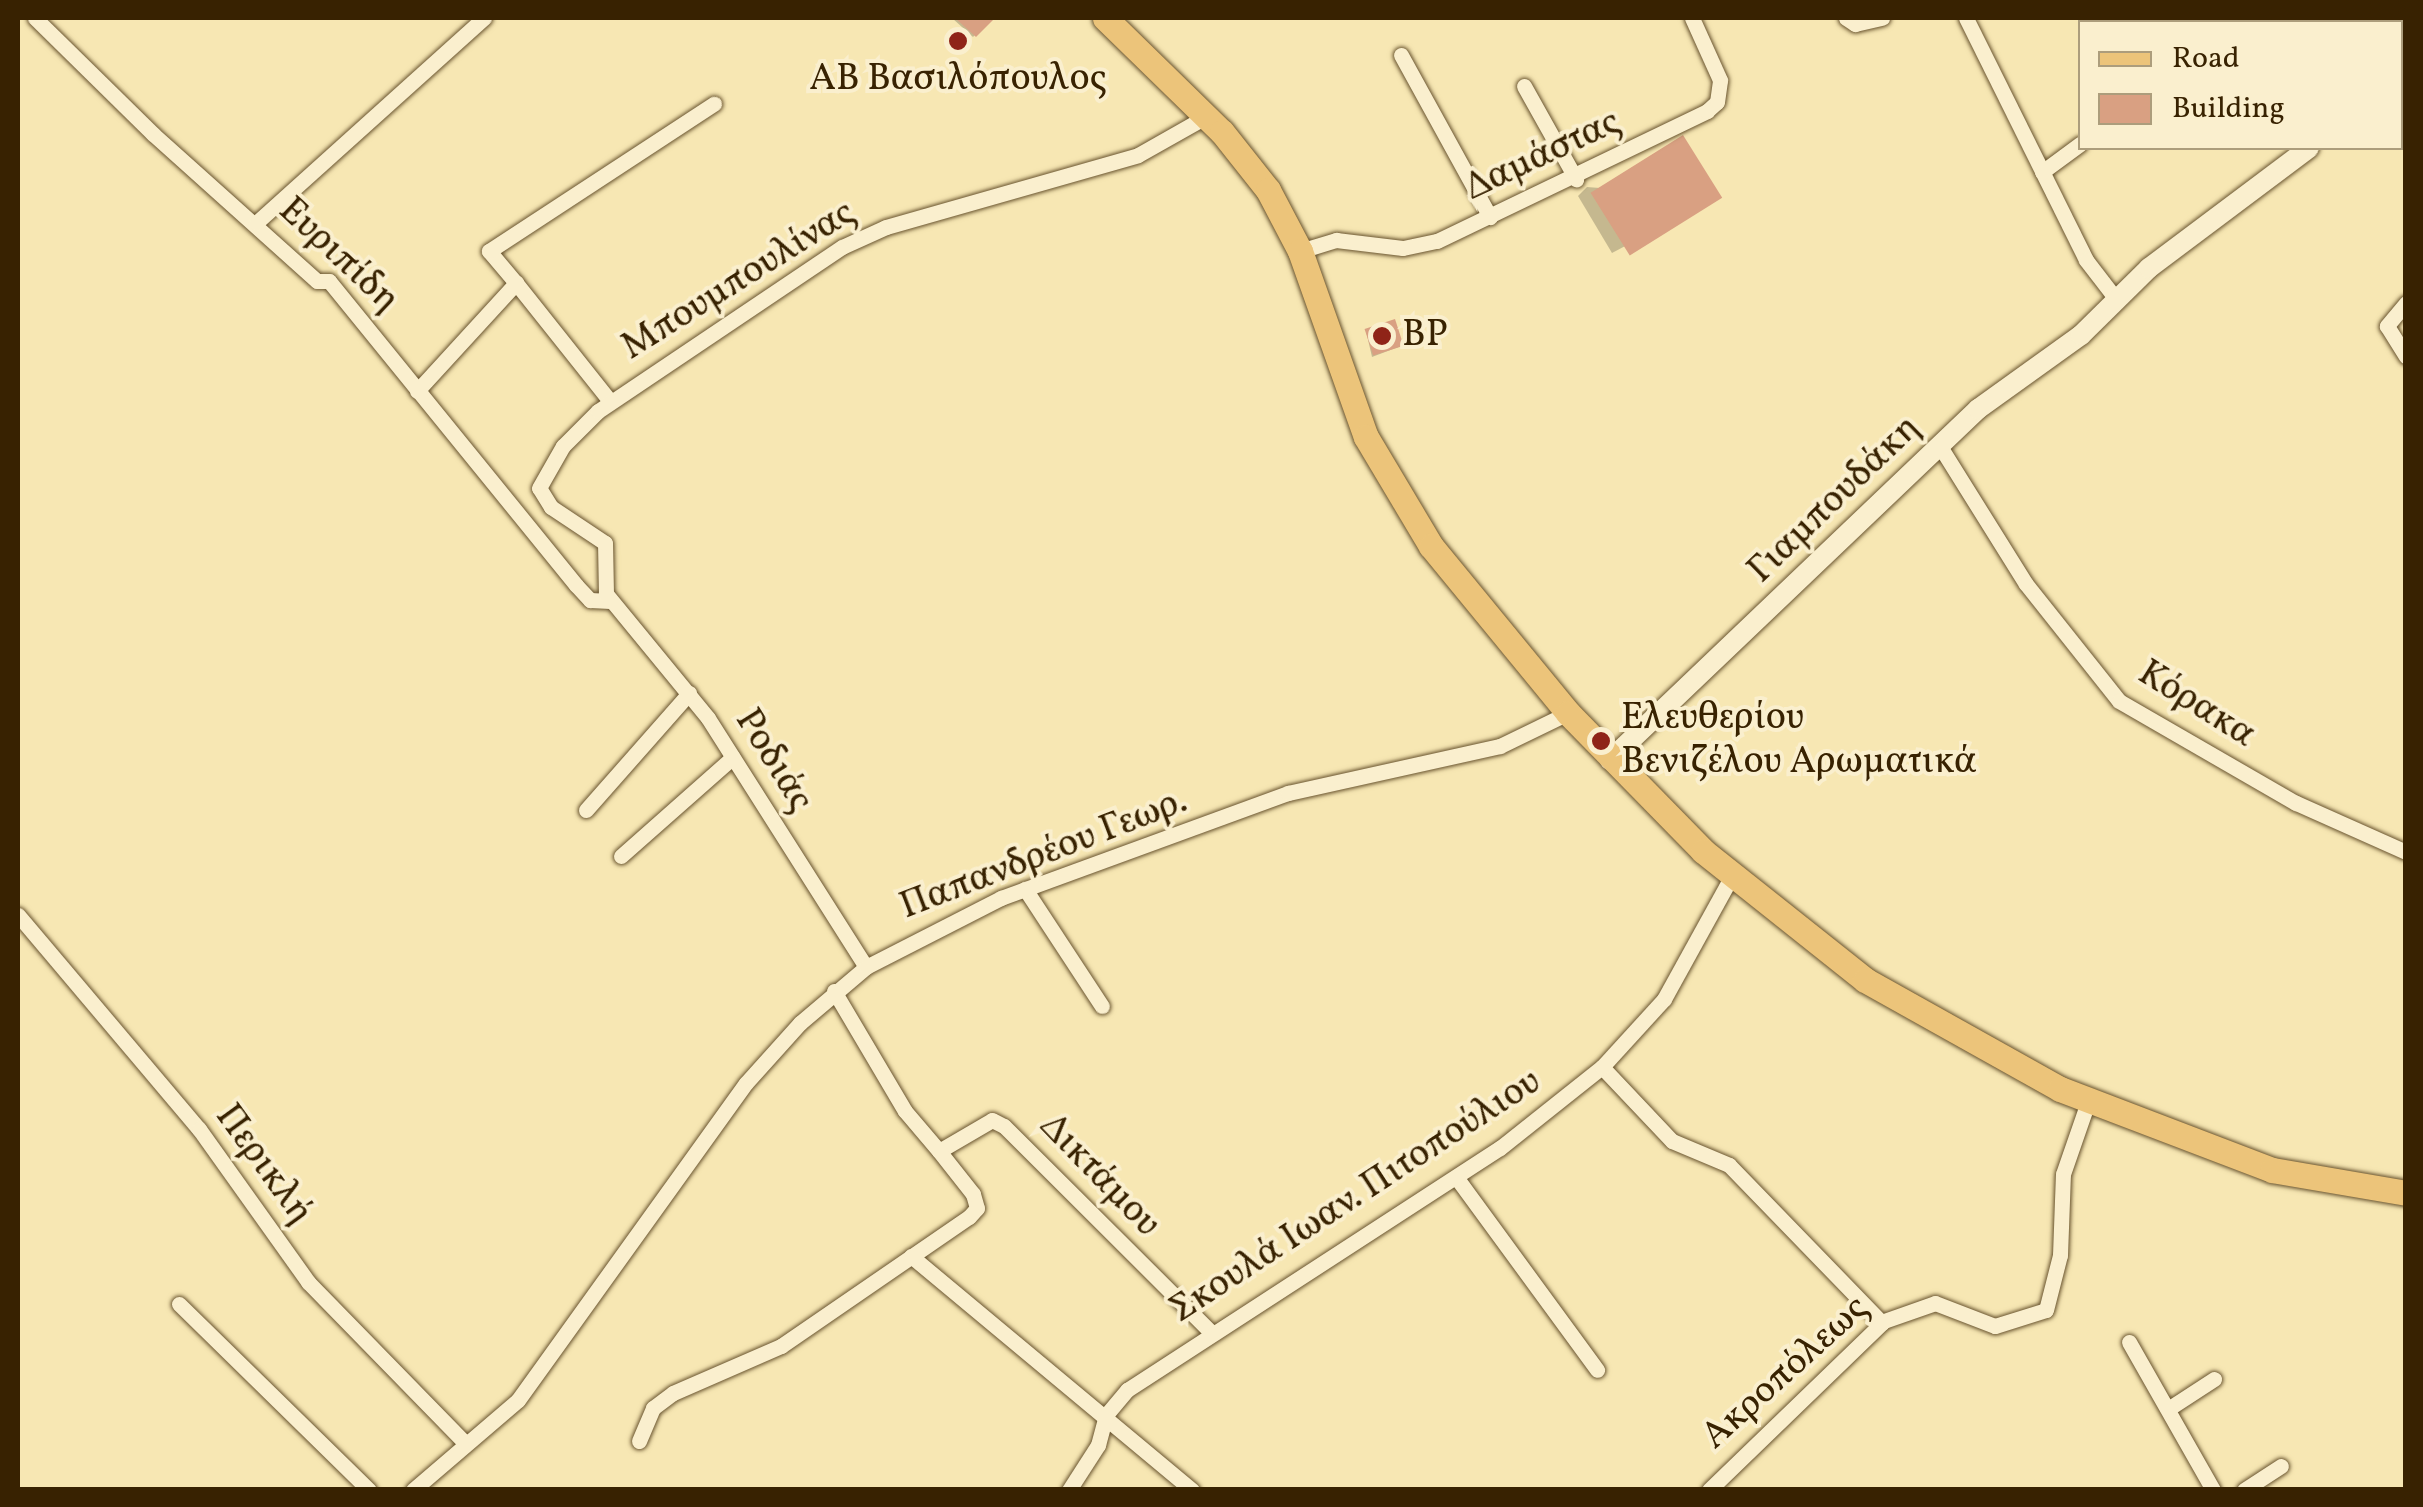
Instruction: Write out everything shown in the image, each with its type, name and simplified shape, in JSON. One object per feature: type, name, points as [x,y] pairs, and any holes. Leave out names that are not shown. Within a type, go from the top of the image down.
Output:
[{"type":"main road","points":[[1104,18],[1207,116],[1256,172],[1300,251],[1379,464],[1466,594],[1610,760],[1732,876],[1889,996],[2088,1102],[2272,1170],[2406,1193]]},
{"type":"street","name":"Ευριπίδη","points":[[35,18],[129,112],[317,281],[328,281],[576,585],[590,600],[610,601]]},
{"type":"street","points":[[256,224],[484,18]]},
{"type":"street","name":"Δαμάστας","points":[[1300,251],[1336,240],[1415,247],[1576,179],[1714,106],[1720,80],[1692,18]]},
{"type":"street","points":[[1846,18],[1854,24],[1882,18]]},
{"type":"street","points":[[1973,20],[2086,260],[2116,299]]},
{"type":"street","points":[[1401,55],[1490,217]]},
{"type":"street","points":[[1524,86],[1576,179]]},
{"type":"street","points":[[610,401],[488,251],[714,104]]},
{"type":"street","name":"Μπουμπουλίνας","points":[[610,601],[602,580],[605,543],[555,510],[539,488],[563,446],[610,401],[861,236],[1138,155],[1207,116]]},
{"type":"street","points":[[2042,172],[2078,145]]},
{"type":"street","name":"Γιαμπουδάκη","points":[[1610,760],[1978,409],[2081,335],[2116,299],[2300,150]]},
{"type":"street","points":[[417,391],[516,283]]},
{"type":"street","points":[[2406,303],[2387,326],[2406,357]]},
{"type":"street","name":"Κόρακα","points":[[1941,448],[2026,584],[2119,701],[2296,803],[2406,852]]},
{"type":"street","name":"Ροδιάς","points":[[610,601],[689,693],[866,967]]},
{"type":"street","points":[[586,810],[689,693]]},
{"type":"street","name":"Παπανδρέου Γεωρ.","points":[[413,1490],[507,1412],[539,1374],[746,1083],[834,991],[866,967],[943,924],[1288,793],[1517,742],[1568,713]]},
{"type":"street","points":[[622,856],[733,757]]},
{"type":"street","name":"Σκουλά Ιωαν. Πιτοπούλιου","points":[[1106,1414],[1127,1390],[1210,1331],[1532,1126],[1602,1067],[1664,999],[1732,876]]},
{"type":"street","points":[[1026,890],[1102,1006]]},
{"type":"street","name":"Περικλή","points":[[18,915],[200,1129],[308,1282],[466,1444]]},
{"type":"street","points":[[639,1441],[654,1408],[673,1393],[781,1346],[977,1208],[905,1111],[834,991]]},
{"type":"street","points":[[1602,1067],[1672,1141],[1730,1166],[1882,1323]]},
{"type":"street","name":"Ακροπόλεως","points":[[1709,1490],[1882,1323],[1935,1303],[1994,1326],[2046,1310],[2060,1256],[2063,1174],[2088,1102]]},
{"type":"street","name":"Δικτάμου","points":[[938,1151],[992,1120],[1004,1126],[1210,1331]]},
{"type":"street","points":[[1456,1177],[1597,1370]]},
{"type":"street","points":[[911,1256],[1106,1414],[1192,1490]]},
{"type":"street","points":[[179,1304],[369,1490]]},
{"type":"street","points":[[2129,1342],[2213,1490]]},
{"type":"street","points":[[2168,1409],[2214,1379]]},
{"type":"street","points":[[1068,1490],[1098,1445],[1106,1414]]},
{"type":"street","points":[[2244,1490],[2281,1466]]},
{"type":"building","points":[[955,18],[995,18],[976,37]]},
{"type":"building","points":[[1683,135],[1722,198],[1630,256],[1591,193]]},
{"type":"building","points":[[1395,319],[1404,346],[1373,356],[1365,329]]},
{"type":"place","name":"ΑΒ Βασιλόπουλος","points":[[958,41]]},
{"type":"place","name":"BP","points":[[1382,336]]},
{"type":"place","name":"Ελευθερίου Βενιζέλου Αρωματικά","points":[[1601,741]]}]
